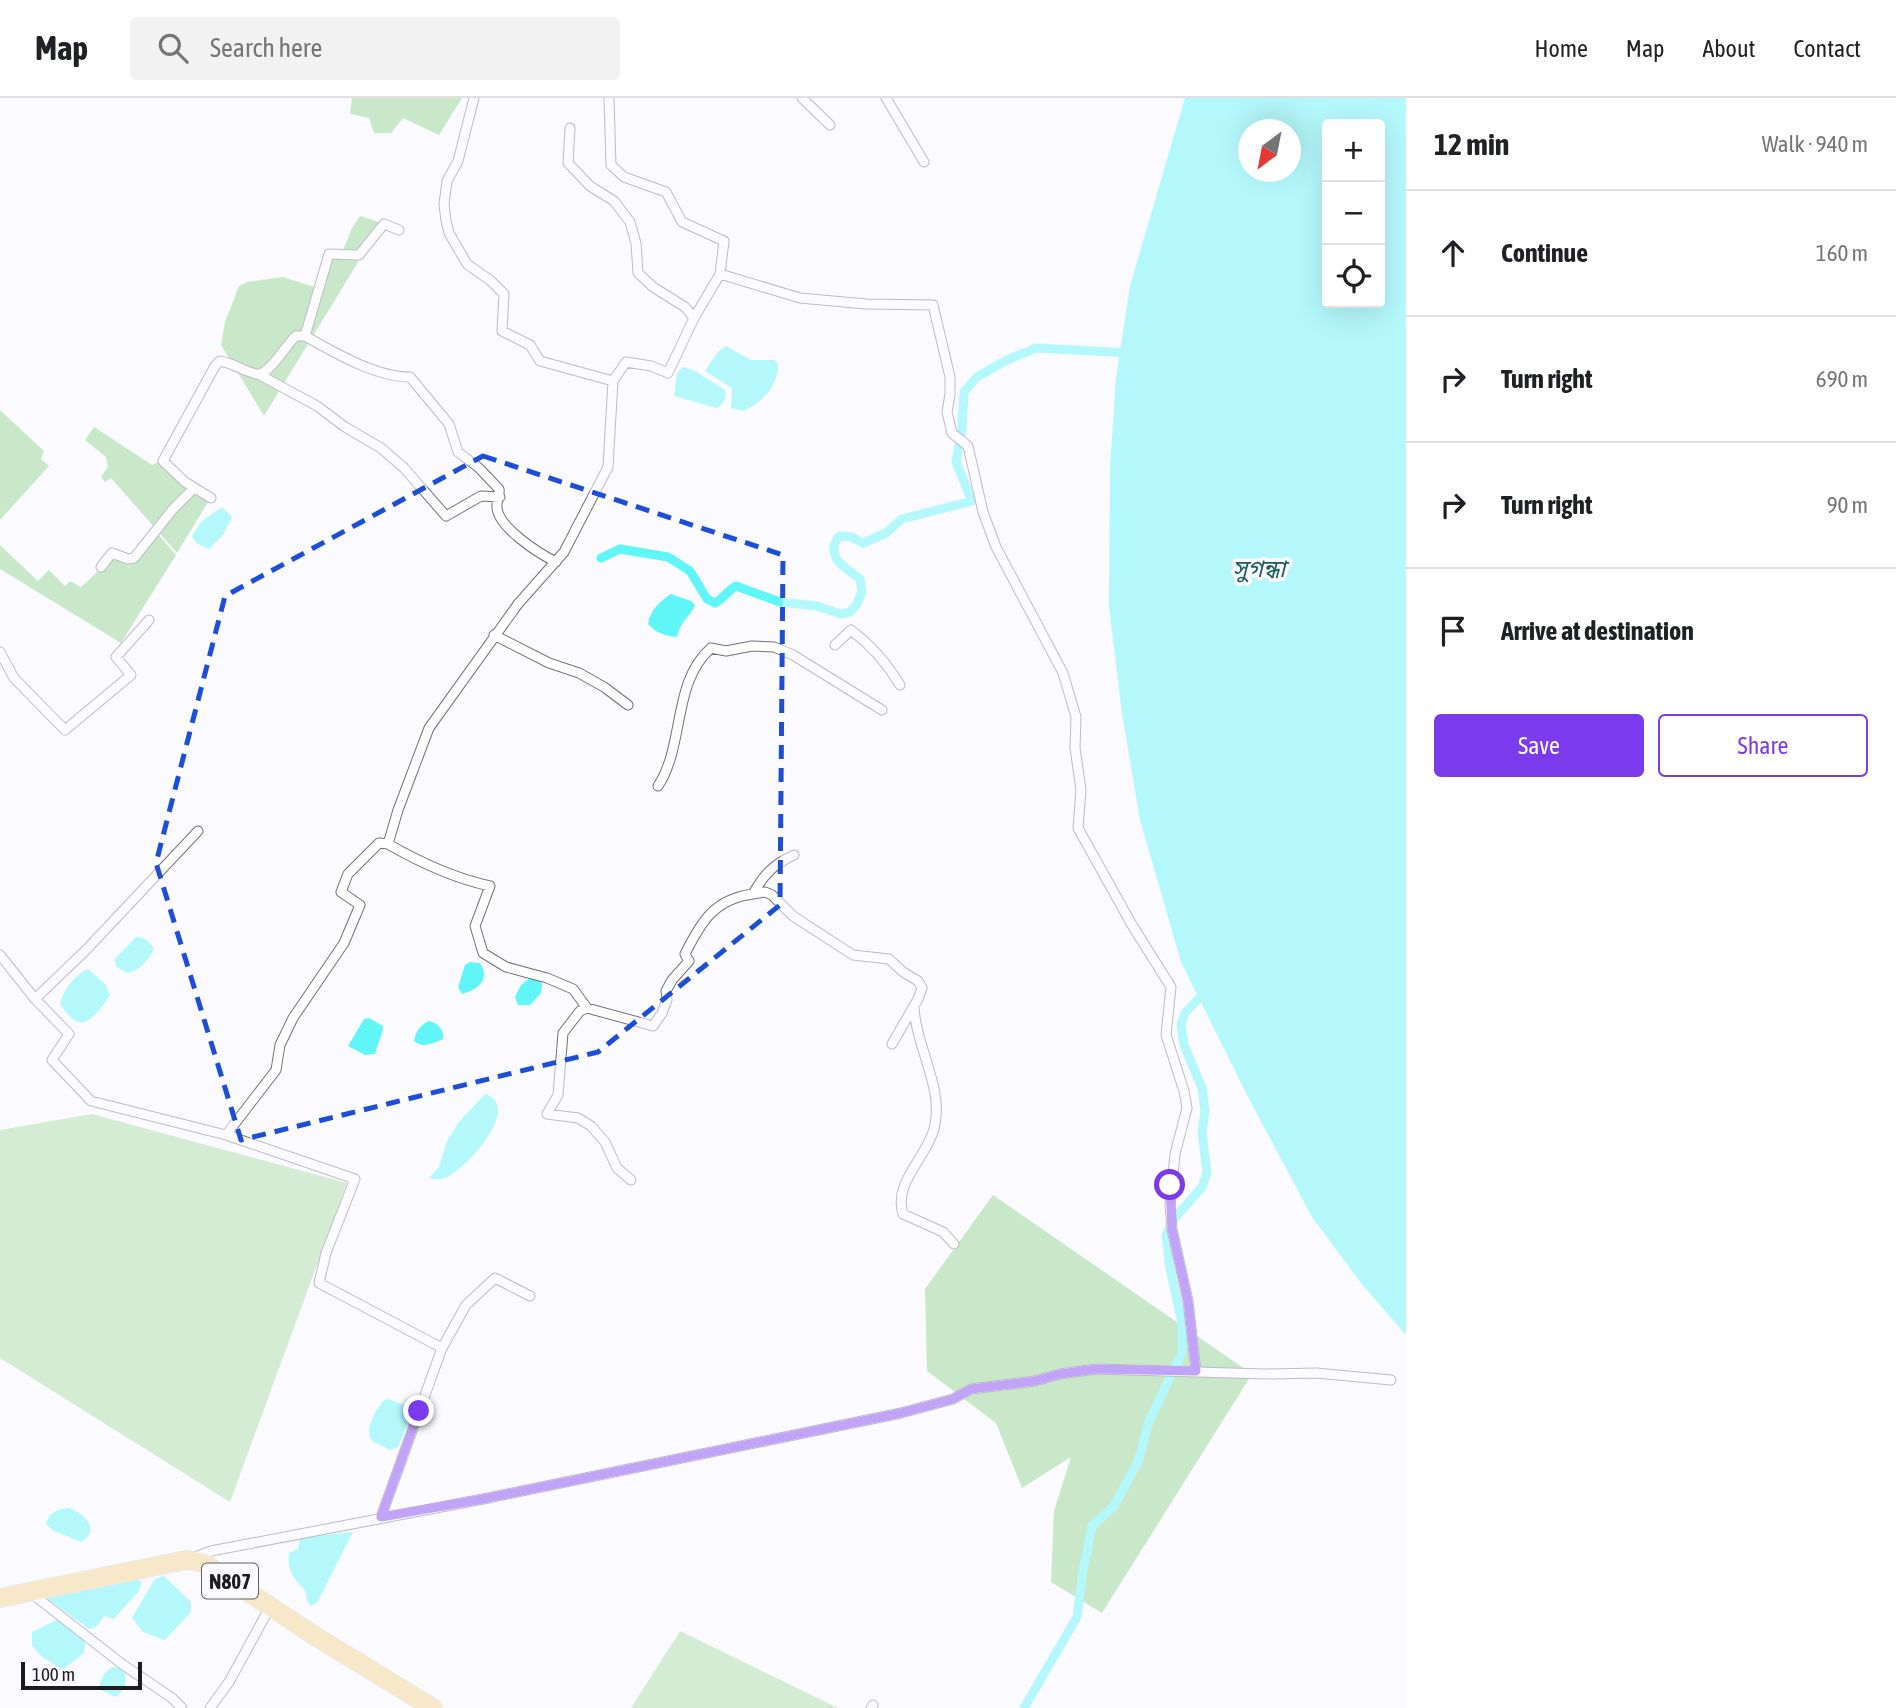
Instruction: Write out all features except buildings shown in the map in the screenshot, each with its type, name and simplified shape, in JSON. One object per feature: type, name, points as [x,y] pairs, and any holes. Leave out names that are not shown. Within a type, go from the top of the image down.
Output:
[{"type":"highway","name":"N807","points":[[0,1595],[29,1592],[188,1560],[204,1563],[433,1708]]},
{"type":"street","points":[[474,98],[458,161],[447,181],[444,204],[449,233],[467,264],[504,294],[502,331],[530,345],[540,361],[613,381]]},
{"type":"street","points":[[388,844],[429,728],[494,635],[565,552],[608,467],[613,381],[626,362],[651,366],[668,373],[694,318],[720,274],[724,241],[682,222],[666,192],[624,177],[611,165],[609,98]]},
{"type":"street","points":[[802,98],[831,125]]},
{"type":"street","points":[[886,98],[924,162]]},
{"type":"street","points":[[570,128],[568,163],[590,186],[614,201],[630,222],[636,243],[638,273],[660,293],[685,307],[694,318]]},
{"type":"street","points":[[305,336],[329,254],[359,255],[384,224],[399,230]]},
{"type":"street","points":[[720,274],[800,298],[866,304],[933,304],[950,377],[947,412],[952,433],[968,446],[983,512],[996,547],[1063,673],[1076,717],[1075,748],[1081,790],[1078,828],[1132,925],[1171,987],[1166,1035],[1187,1108],[1175,1154],[1170,1206],[1172,1229],[1188,1301],[1196,1371]]},
{"type":"street","points":[[258,374],[271,366],[296,336],[305,336],[387,375],[410,377],[449,424],[458,452],[479,468],[499,489],[500,497],[496,504],[498,511],[514,533],[526,545],[556,562]]},
{"type":"street","points":[[211,498],[194,488],[163,461],[205,382],[220,362],[258,374],[317,406],[381,448],[404,468],[446,516],[481,496],[500,497]]},
{"type":"street","points":[[101,567],[112,553],[128,559],[134,558],[173,509],[194,488]]},
{"type":"street","points":[[0,652],[14,678],[65,730],[131,675],[116,657],[149,620]]},
{"type":"street","points":[[835,645],[851,630],[867,642],[900,685]]},
{"type":"street","points":[[494,635],[549,663],[579,673],[628,705]]},
{"type":"street","points":[[658,786],[667,772],[682,704],[692,676],[700,657],[711,648],[726,651],[752,646],[774,647],[793,655],[882,710]]},
{"type":"street","points":[[35,999],[87,949],[198,831]]},
{"type":"street","points":[[226,1135],[276,1070],[280,1045],[293,1018],[344,943],[360,905],[341,892],[348,874],[379,844],[388,844],[428,866],[490,887],[475,926],[483,953],[506,967],[547,978],[573,989],[587,1009]]},
{"type":"street","points":[[753,894],[776,863],[794,855]]},
{"type":"street","points":[[631,1180],[617,1168],[605,1142],[591,1126],[578,1118],[547,1114],[558,1095],[563,1032],[580,1011],[587,1009],[633,1022],[653,1026],[657,1023],[667,1000],[666,991],[689,961],[685,954],[700,925],[714,910],[736,896],[765,892],[772,895],[793,916],[853,955],[889,958],[903,972],[918,981],[922,988],[892,1044]]},
{"type":"street","points":[[0,956],[35,999],[69,1034],[52,1060],[91,1101],[226,1135],[355,1179],[326,1253],[319,1283],[442,1348]]},
{"type":"street","points":[[914,1005],[917,1032],[934,1088],[936,1114],[933,1131],[905,1185],[900,1202],[903,1214],[943,1232],[954,1244]]},
{"type":"street","points":[[381,1517],[442,1348],[466,1305],[495,1278],[530,1296]]},
{"type":"street","points":[[188,1560],[211,1550],[483,1499],[901,1413],[953,1399],[971,1389],[1035,1381],[1060,1374],[1096,1369],[1163,1370],[1316,1373],[1391,1380]]},
{"type":"street","points":[[29,1592],[122,1664],[172,1698],[181,1708]]},
{"type":"street","points":[[210,1708],[229,1682],[270,1607]]},
{"type":"highlighted area","points":[[483,456],[783,555],[780,905],[598,1052],[241,1140],[156,863],[225,596]]},
{"type":"green space","points":[[352,98],[462,98],[439,135],[403,118],[391,133],[374,133],[369,118],[350,114]]},
{"type":"green space","points":[[360,216],[382,223],[264,416],[221,345],[225,322],[239,286],[247,282],[283,277],[314,287],[325,250],[343,250]]},
{"type":"green space","points":[[0,410],[44,451],[41,459],[49,466],[0,520]]},
{"type":"green space","points":[[94,427],[152,465],[161,461],[210,499],[177,553],[111,478],[105,482],[101,477],[108,467],[106,457],[85,440]]},
{"type":"green space","points":[[157,533],[176,555],[121,643],[0,569],[0,545],[38,581],[49,570],[65,586],[70,581],[81,587],[114,556],[127,562]]},
{"type":"green space","points":[[92,1114],[347,1183],[230,1502],[0,1358],[0,1130]]},
{"type":"green space","points":[[993,1195],[1252,1374],[1102,1613],[1051,1582],[1054,1511],[1071,1457],[1022,1488],[996,1423],[927,1371],[925,1289]]},
{"type":"green space","points":[[680,1631],[838,1708],[631,1708]]},
{"type":"water","name":"সুগন্ধা","points":[[1185,98],[1406,98],[1406,1335],[1361,1283],[1312,1217],[1181,962],[1140,820],[1122,714],[1109,606],[1110,468],[1116,378],[1130,286]]},
{"type":"water","points":[[726,346],[751,360],[775,360],[778,364],[775,380],[768,392],[744,411],[731,408],[732,388],[705,371],[718,352]]},
{"type":"water","points":[[683,367],[693,370],[725,390],[723,403],[717,408],[674,396],[677,373]]},
{"type":"water","points":[[222,507],[232,517],[223,535],[209,549],[196,543],[192,536],[202,521]]},
{"type":"water","points":[[671,594],[695,605],[677,637],[661,634],[648,624],[656,606]]},
{"type":"water","points":[[136,937],[147,940],[154,949],[143,965],[127,973],[117,967],[114,960]]},
{"type":"water","points":[[470,962],[480,963],[483,979],[478,987],[462,994],[458,987],[465,965]]},
{"type":"water","points":[[88,969],[106,985],[110,995],[96,1014],[81,1023],[72,1018],[60,1004],[70,984]]},
{"type":"water","points":[[530,978],[537,978],[542,984],[541,993],[530,1005],[518,1005],[515,997],[521,985]]},
{"type":"water","points":[[369,1018],[383,1026],[383,1029],[375,1054],[365,1055],[348,1046],[364,1019]]},
{"type":"water","points":[[428,1021],[440,1027],[443,1039],[421,1045],[414,1041],[420,1027]]},
{"type":"water","points":[[485,1094],[495,1101],[498,1111],[495,1124],[487,1138],[454,1173],[443,1179],[429,1178],[439,1167],[447,1141],[458,1123]]},
{"type":"water","points":[[384,1400],[407,1406],[412,1414],[398,1447],[390,1450],[372,1441],[369,1430],[374,1415]]},
{"type":"water","points":[[69,1508],[89,1522],[90,1532],[81,1542],[54,1531],[46,1524],[54,1512]]},
{"type":"water","points":[[353,1532],[317,1603],[311,1606],[305,1590],[292,1573],[289,1553],[298,1549],[300,1538]]},
{"type":"water","points":[[130,1576],[142,1582],[139,1591],[114,1619],[104,1616],[96,1627],[89,1629],[45,1597]]},
{"type":"water","points":[[164,1576],[191,1602],[191,1612],[165,1640],[143,1632],[132,1618],[155,1579]]},
{"type":"water","points":[[59,1619],[74,1628],[85,1642],[84,1653],[62,1670],[41,1656],[32,1645],[32,1632]]},
{"type":"water","points":[[112,1667],[120,1668],[126,1676],[125,1686],[116,1697],[99,1689],[103,1676]]},
{"type":"waterway","points":[[601,558],[620,549],[668,557],[690,571],[707,599],[715,603],[736,586],[780,602],[817,606],[841,614],[850,612],[862,592],[860,579],[835,556],[835,543],[839,536],[852,537],[863,543],[886,533],[902,519],[972,501],[956,462],[962,428],[964,392],[977,377],[1036,348],[1131,353]]},
{"type":"waterway","points":[[1024,1708],[1077,1617],[1092,1526],[1114,1506],[1138,1462],[1149,1421],[1182,1353],[1182,1323],[1170,1269],[1166,1235],[1175,1218],[1202,1187],[1207,1173],[1202,1132],[1205,1111],[1202,1088],[1184,1045],[1181,1024],[1185,1013],[1206,991]]},
{"type":"route","points":[[419,1411],[381,1517],[483,1499],[901,1413],[953,1399],[971,1389],[1035,1381],[1096,1369],[1196,1371],[1188,1301],[1172,1229],[1170,1185]]}]
